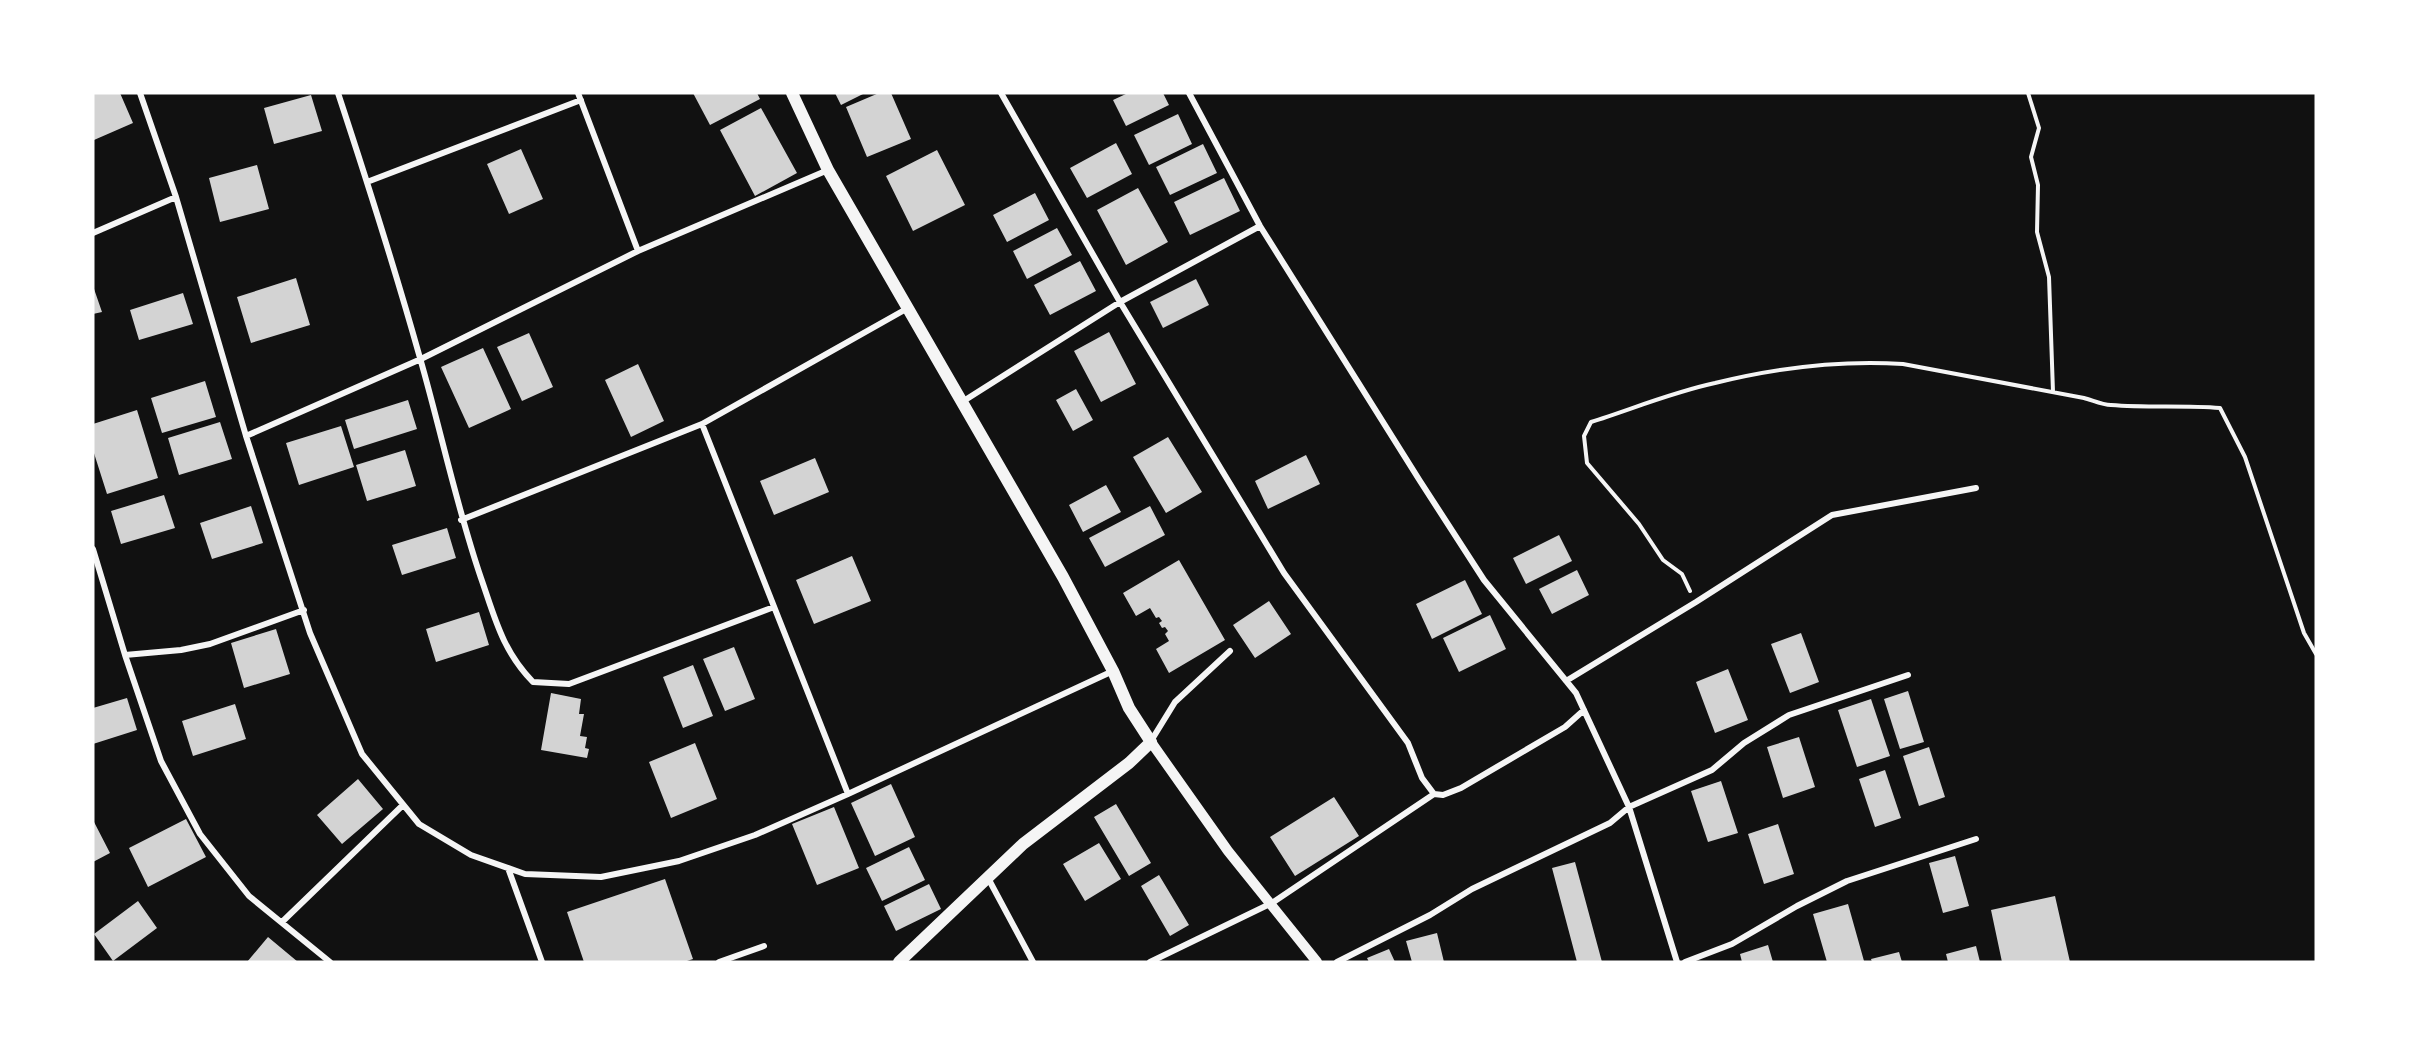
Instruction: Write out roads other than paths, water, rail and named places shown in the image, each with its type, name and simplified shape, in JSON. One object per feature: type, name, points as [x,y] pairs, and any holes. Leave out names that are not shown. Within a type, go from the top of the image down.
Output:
[{"type":"main road","points":[[792,93],[828,170],[1063,577],[1113,671],[1129,708],[1151,742],[1129,763],[1023,844],[899,962]]},
{"type":"street","points":[[140,93],[176,197],[246,436],[310,633],[362,754],[419,824],[471,855],[525,874],[601,877],[679,861],[755,835],[1113,671]]},
{"type":"street","points":[[338,93],[421,359],[461,520],[505,646],[518,667],[533,682],[569,684],[774,607]]},
{"type":"street","points":[[1001,93],[1120,302],[1284,573],[1408,743],[1422,778],[1434,794]]},
{"type":"street","points":[[1189,93],[1260,226],[1419,481],[1485,580],[1576,693],[1629,807],[1677,962]]},
{"type":"street","points":[[367,182],[579,96],[638,251]]},
{"type":"street","points":[[246,436],[421,359],[638,251],[828,170]]},
{"type":"street","points":[[93,233],[176,197]]},
{"type":"street","points":[[962,402],[1120,302],[1260,226]]},
{"type":"street","points":[[461,520],[702,424],[909,308]]},
{"type":"street","points":[[702,424],[848,794]]},
{"type":"street","points":[[1566,681],[1696,602],[1832,515],[1976,488]]},
{"type":"street","points":[[93,549],[125,655],[161,761],[200,834],[249,896],[330,962]]},
{"type":"street","points":[[125,655],[181,650],[210,644],[303,610]]},
{"type":"street","points":[[1230,651],[1175,702],[1151,742],[1228,851],[1317,962]]},
{"type":"street","points":[[1337,962],[1430,915],[1472,889],[1610,823],[1629,807],[1712,770],[1744,743],[1789,715],[1908,675]]},
{"type":"street","points":[[1150,962],[1272,903],[1434,794],[1443,795],[1461,788],[1565,727],[1584,710]]},
{"type":"street","points":[[282,922],[403,805]]},
{"type":"street","points":[[1684,962],[1732,944],[1797,906],[1847,881],[1976,839]]},
{"type":"street","points":[[508,868],[543,962]]},
{"type":"street","points":[[988,878],[1033,962]]},
{"type":"street","points":[[719,962],[764,946]]}]
